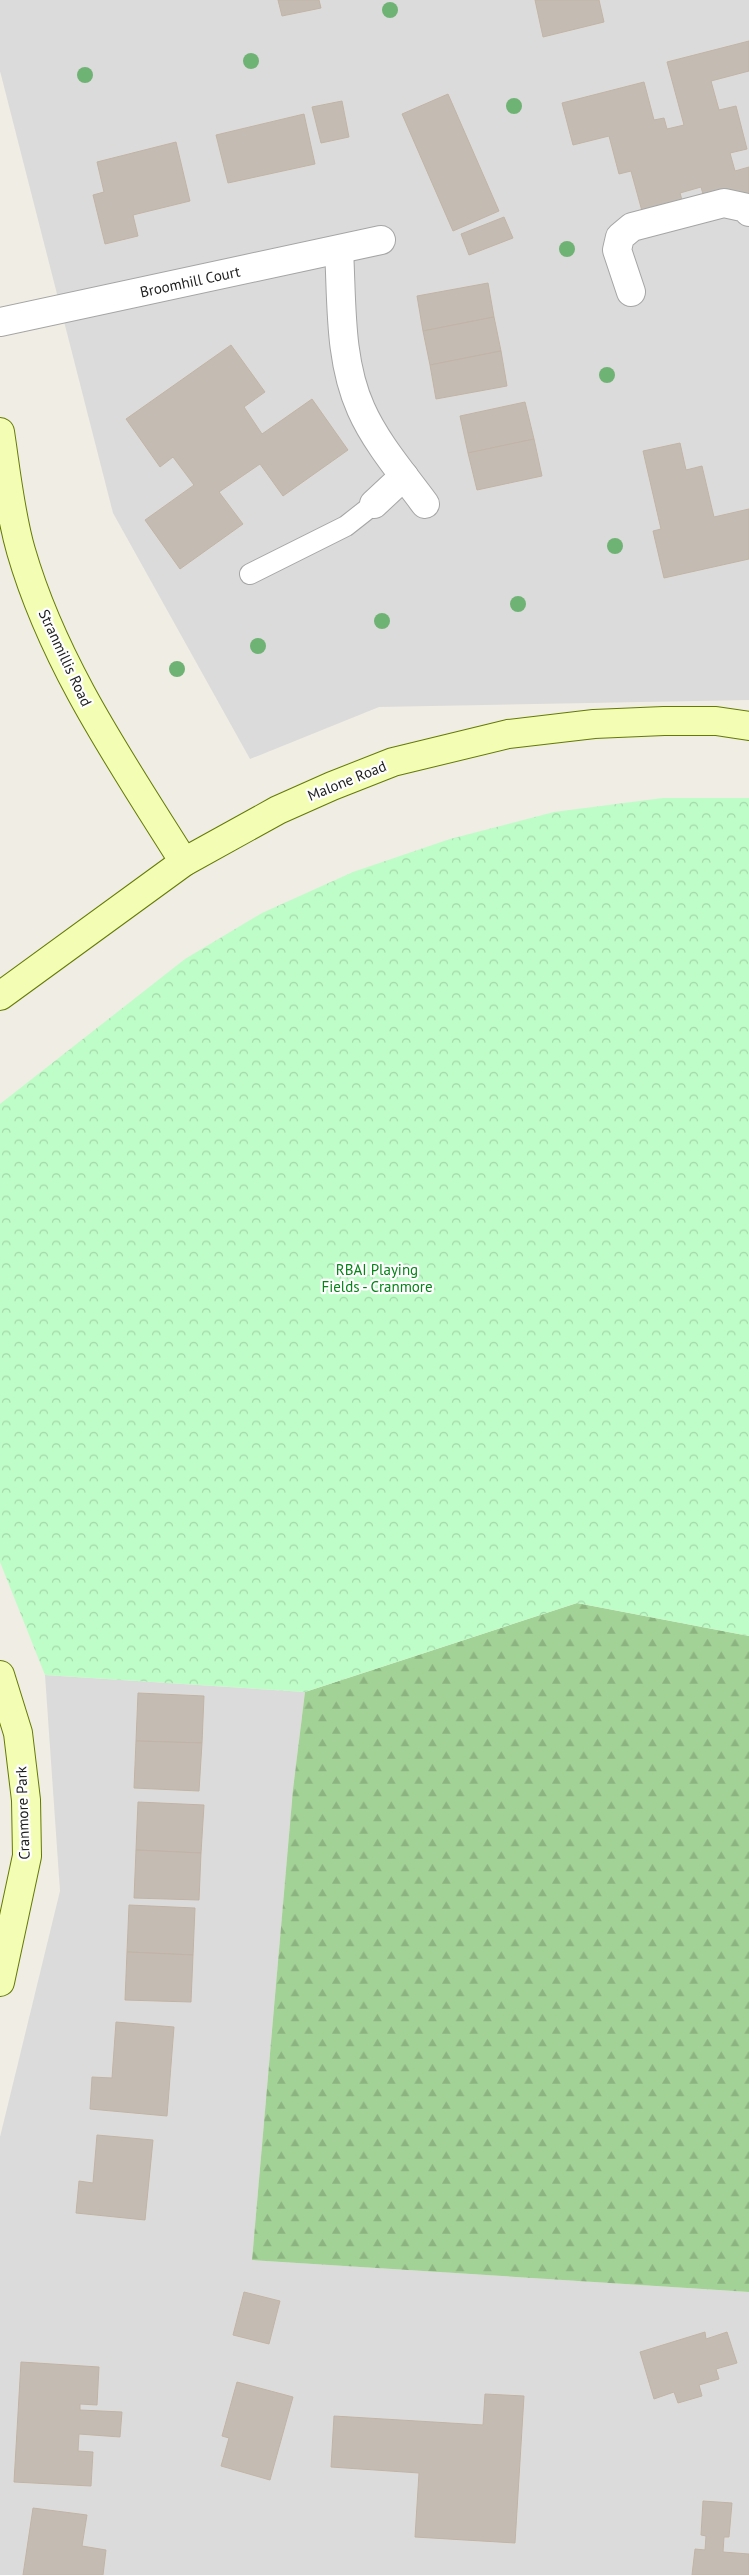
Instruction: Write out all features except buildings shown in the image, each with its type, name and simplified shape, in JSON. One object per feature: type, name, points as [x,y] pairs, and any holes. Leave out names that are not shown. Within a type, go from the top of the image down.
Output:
[{"type":"main road","name":"Stranmillis Road","points":[[0,432],[21,550],[47,626],[95,720],[184,862]]},
{"type":"main road","name":"Malone Road","points":[[0,996],[184,862],[278,810],[393,762],[508,734],[594,724],[664,721],[716,722],[749,726]]},
{"type":"main road","name":"Cranmore Park","points":[[0,1675],[18,1733],[26,1800],[27,1856],[0,1982]]},
{"type":"street","points":[[631,292],[618,250],[620,237],[632,227],[724,203],[747,208],[749,212]]},
{"type":"street","name":"Broomhill Court","points":[[0,322],[381,240]]},
{"type":"street","points":[[339,250],[345,346],[351,381],[361,410],[404,476],[425,504]]},
{"type":"street","points":[[374,504],[404,476]]},
{"type":"lane","points":[[250,574],[346,526],[374,504]]},
{"type":"shaded area","points":[[0,0],[749,0],[749,700],[379,707],[250,759],[113,513],[0,71]]},
{"type":"shaded area","points":[[45,1675],[305,1692],[293,1789],[252,2260],[749,2292],[749,2575],[0,2575],[0,2137],[60,1891]]},
{"type":"green space","name":"RBAI Playing Fields - Cranmore","points":[[663,798],[749,798],[749,1636],[577,1603],[305,1692],[45,1675],[0,1562],[0,1104],[185,959],[262,913],[353,872],[450,839],[554,812]]},
{"type":"green space","points":[[577,1603],[749,1636],[749,2292],[252,2260],[293,1789],[305,1692]]}]
